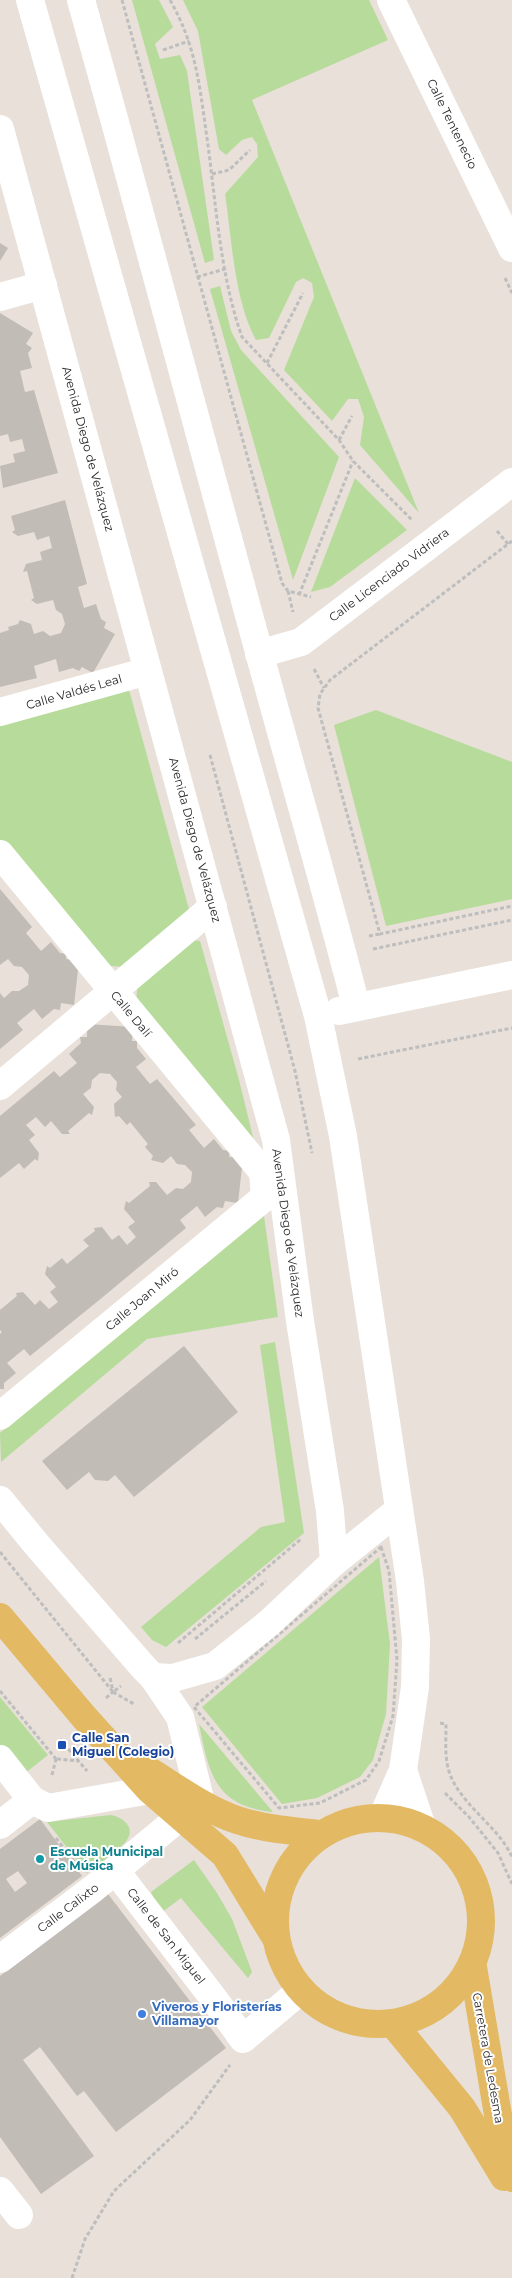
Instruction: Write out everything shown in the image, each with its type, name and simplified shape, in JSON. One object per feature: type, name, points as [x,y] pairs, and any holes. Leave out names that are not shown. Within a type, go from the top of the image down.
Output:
[{"type":"main road","points":[[0,1617],[150,1790],[191,1810],[266,1827],[321,1834]]},
{"type":"main road","points":[[110,1746],[191,1810],[209,1839],[225,1855],[274,1935],[283,1965],[300,1991],[343,2020],[394,2025],[426,2014],[453,1994],[472,1967],[482,1935],[481,1902],[469,1871],[449,1845],[422,1827],[382,1818],[354,1821],[340,1824],[321,1834],[293,1861],[276,1896],[274,1935]]},
{"type":"main road","name":"Carretera de Ledesma","points":[[472,1967],[498,2115],[512,2178]]},
{"type":"main road","name":"Carretera de Ledesma","points":[[394,2025],[462,2108],[512,2190]]},
{"type":"street","points":[[30,0],[318,1016],[343,1136],[410,1581],[416,1639],[415,1687],[403,1770],[382,1818]]},
{"type":"street","points":[[81,0],[356,1006]]},
{"type":"street","name":"Calle Tentenecio","points":[[391,0],[512,248]]},
{"type":"street","name":"Avenida Diego de Velázquez","points":[[0,129],[276,1140],[300,1320],[330,1512],[334,1562]]},
{"type":"street","points":[[0,297],[42,285]]},
{"type":"street","name":"Calle Licenciado Vidriera","points":[[259,654],[301,642],[512,482]]},
{"type":"street","name":"Calle Valdés Leal","points":[[0,712],[148,671]]},
{"type":"street","name":"Calle Dalí","points":[[0,854],[112,992],[263,1172]]},
{"type":"street","points":[[0,1086],[213,908]]},
{"type":"street","points":[[318,1016],[356,1006],[512,975]]},
{"type":"street","name":"Calle Joan Miró","points":[[0,1416],[265,1197],[263,1172]]},
{"type":"street","points":[[0,1500],[153,1677],[180,1716],[191,1810]]},
{"type":"street","points":[[153,1677],[173,1678],[215,1666],[269,1624],[334,1562],[399,1510]]},
{"type":"street","points":[[0,1759],[32,1800],[48,1808],[150,1790]]},
{"type":"street","points":[[403,1770],[422,1827]]},
{"type":"street","points":[[0,1825],[32,1800]]},
{"type":"street","name":"Calle Calixto","points":[[0,1959],[191,1810]]},
{"type":"street","name":"Calle de San Miguel","points":[[116,1870],[243,2039]]},
{"type":"street","points":[[243,2039],[300,1991]]},
{"type":"street","points":[[0,2191],[19,2215]]},
{"type":"path","points":[[122,0],[282,583],[288,590],[299,595],[314,598]]},
{"type":"path","points":[[170,0],[183,23],[198,69],[225,270],[235,317],[242,337],[338,440],[353,461],[412,521]]},
{"type":"path","points":[[163,50],[189,41]]},
{"type":"path","points":[[212,174],[229,170],[250,150]]},
{"type":"path","points":[[197,277],[225,270]]},
{"type":"path","points":[[267,363],[302,294]]},
{"type":"path","points":[[338,440],[352,416]]},
{"type":"path","points":[[299,595],[353,461]]},
{"type":"path","points":[[512,541],[330,680],[320,694],[318,708],[380,934],[512,906]]},
{"type":"path","points":[[353,1060],[512,1028]]},
{"type":"path","points":[[381,1546],[389,1571],[397,1660],[393,1716],[379,1760],[366,1780],[334,1796],[320,1802],[278,1808],[194,1707],[381,1546]]},
{"type":"path","points":[[98,1704],[113,1692],[109,1673]]},
{"type":"path","points":[[0,1691],[56,1759],[78,1761]]},
{"type":"path","points":[[436,1723],[446,1724],[447,1764],[458,1789],[507,1846],[512,1857]]},
{"type":"path","points":[[442,1786],[445,1794],[469,1817],[498,1853],[512,1884]]},
{"type":"path","points":[[54,1839],[56,1838],[80,1869]]},
{"type":"path","points":[[72,2278],[84,2239],[114,2190],[190,2120],[236,2056],[243,2039]]},
{"type":"green space","points":[[132,0],[159,0],[173,27],[155,44],[160,59],[180,55],[187,71],[214,260],[205,263]]},
{"type":"green space","points":[[183,0],[369,0],[388,40],[252,100],[419,513],[360,445],[364,417],[358,399],[348,399],[332,421],[284,370],[314,297],[312,283],[303,278],[296,282],[269,338],[256,340],[238,288],[225,194],[258,157],[257,144],[252,137],[242,140],[226,155],[219,149],[198,31]]},
{"type":"green space","points":[[220,286],[231,331],[241,350],[339,457],[293,580],[210,289]]},
{"type":"green space","points":[[355,478],[407,530],[330,587],[311,592]]},
{"type":"green space","points":[[128,686],[190,913],[125,967],[99,965],[0,844],[0,722]]},
{"type":"green space","points":[[376,710],[512,762],[512,899],[386,926],[334,725]]},
{"type":"green space","points":[[190,940],[200,941],[238,1076],[257,1153],[135,1011],[138,982]]},
{"type":"green space","points":[[263,1209],[278,1317],[147,1339],[1,1462],[0,1433]]},
{"type":"green space","points":[[275,1342],[304,1533],[166,1647],[152,1640],[141,1627],[261,1527],[285,1522],[260,1345]]},
{"type":"green space","points":[[379,1557],[390,1644],[386,1714],[373,1760],[360,1777],[317,1798],[282,1804],[202,1707]]},
{"type":"green space","points":[[0,1697],[48,1755],[24,1774],[0,1745]]},
{"type":"green space","points":[[199,1724],[273,1812],[254,1809],[238,1803],[218,1785],[207,1758]]},
{"type":"green space","points":[[111,1815],[123,1820],[129,1827],[130,1831],[127,1840],[87,1873],[47,1822]]},
{"type":"green space","points":[[194,1860],[232,1919],[252,1972],[248,1978],[181,1898],[161,1913],[151,1892]]},
{"type":"building","points":[[0,243],[8,248],[0,261]]},
{"type":"building","points":[[0,313],[33,333],[26,344],[32,348],[28,353],[32,368],[20,371],[25,392],[34,390],[58,473],[3,488],[0,466],[15,462],[13,454],[25,451],[22,439],[10,442],[8,434],[0,436]]},
{"type":"building","points":[[65,500],[87,584],[78,587],[84,608],[96,604],[101,619],[106,622],[104,628],[115,634],[93,673],[82,667],[79,671],[73,668],[59,672],[56,659],[34,666],[37,678],[0,687],[0,633],[9,630],[8,627],[18,624],[20,620],[31,624],[34,634],[43,631],[50,636],[61,633],[65,624],[62,614],[56,610],[53,600],[37,604],[31,600],[34,598],[27,571],[23,572],[26,564],[42,560],[40,552],[52,548],[49,536],[37,540],[34,532],[18,536],[12,532],[15,530],[11,516]]},
{"type":"building","points":[[0,889],[32,927],[26,933],[41,951],[51,942],[60,953],[67,954],[66,959],[79,961],[74,1005],[61,1003],[60,1010],[54,1009],[42,1019],[34,1009],[17,1023],[23,1030],[0,1049],[0,993],[4,998],[12,991],[19,991],[28,985],[29,975],[22,967],[14,966],[8,959],[0,965]]},
{"type":"building","points":[[87,1024],[133,1027],[132,1041],[137,1041],[137,1048],[146,1059],[136,1067],[150,1084],[157,1079],[196,1125],[189,1130],[204,1148],[214,1139],[223,1150],[230,1151],[229,1157],[243,1158],[238,1203],[225,1201],[223,1208],[217,1207],[205,1217],[197,1206],[180,1220],[186,1228],[98,1301],[30,1356],[24,1349],[7,1363],[16,1373],[4,1383],[4,1389],[0,1389],[0,1334],[2,1332],[0,1330],[0,1310],[17,1296],[16,1293],[23,1292],[35,1305],[40,1300],[49,1309],[58,1302],[50,1292],[56,1287],[45,1274],[47,1266],[50,1268],[62,1258],[67,1264],[89,1246],[83,1240],[95,1231],[94,1228],[102,1227],[112,1240],[119,1235],[127,1245],[136,1237],[128,1227],[135,1222],[124,1209],[126,1201],[129,1203],[150,1186],[149,1182],[156,1182],[167,1195],[176,1188],[183,1189],[191,1182],[192,1172],[185,1165],[177,1164],[171,1156],[163,1163],[151,1160],[153,1156],[145,1147],[148,1144],[130,1122],[127,1125],[119,1116],[115,1117],[114,1104],[122,1097],[116,1090],[117,1082],[110,1074],[100,1073],[92,1080],[91,1088],[83,1094],[94,1107],[92,1115],[89,1113],[68,1131],[70,1134],[62,1134],[51,1121],[45,1127],[36,1117],[26,1125],[35,1135],[29,1140],[39,1153],[38,1161],[35,1159],[24,1169],[19,1163],[0,1178],[0,1116],[54,1071],[60,1077],[77,1063],[69,1054],[81,1043],[80,1037],[87,1037]]},
{"type":"building","points":[[184,1346],[238,1412],[134,1497],[115,1475],[108,1481],[95,1480],[89,1472],[67,1490],[42,1461]]},
{"type":"building","name":"Escuela Municipal de Música","points":[[40,1819],[82,1876],[0,1938],[0,1849]],"holes":[[[18,1871],[27,1883],[15,1892],[6,1879]]]},
{"type":"building","points":[[108,1894],[226,2048],[116,2132],[84,2091],[77,2096],[40,2047],[23,2060],[94,2156],[41,2194],[0,2137],[0,1976]]},
{"type":"place","name":"Calle San Miguel (Colegio)","points":[[62,1745]]},
{"type":"place","name":"Escuela Municipal de Música","points":[[40,1859]]},
{"type":"place","name":"Viveros y Floristerías Villamayor","points":[[142,2014]]}]
